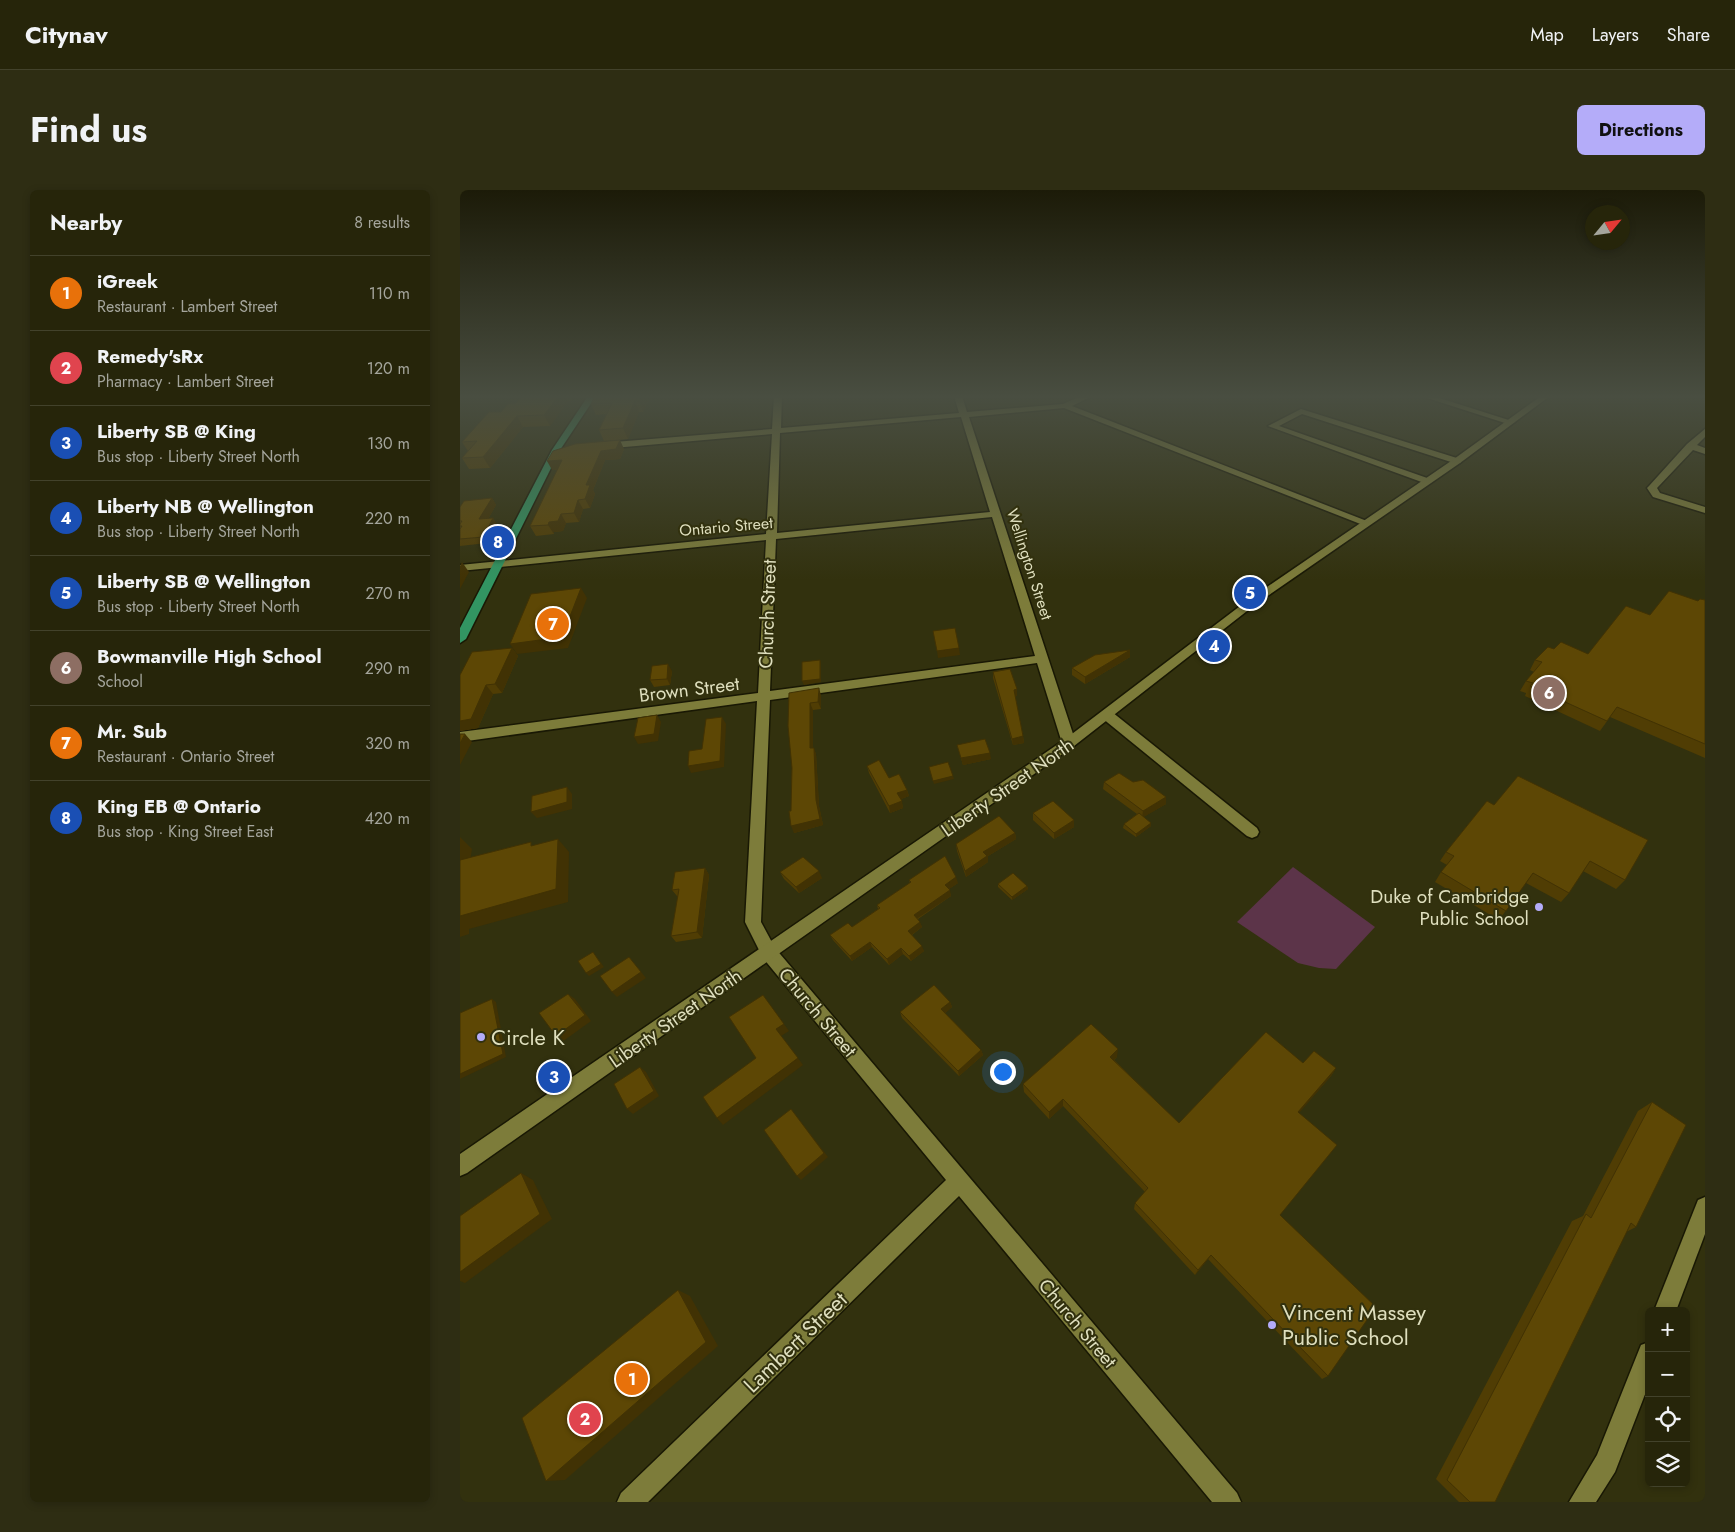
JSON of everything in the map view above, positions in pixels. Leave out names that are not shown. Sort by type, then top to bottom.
[{"type":"main road","points":[[460,639],[552,457]]},
{"type":"street","name":"Church Street","points":[[775,457],[754,922],[769,953],[1228,1502]]},
{"type":"street","name":"Wellington Street","points":[[977,457],[1069,743]]},
{"type":"street","points":[[1197,457],[1367,523]]},
{"type":"street","points":[[1360,457],[1427,481]]},
{"type":"street","points":[[1444,457],[1456,461]]},
{"type":"street","name":"Liberty Street North","points":[[460,1166],[1069,743],[1252,602],[1461,457]]},
{"type":"street","points":[[1680,457],[1652,488],[1656,495],[1705,510]]},
{"type":"street","name":"Ontario Street","points":[[460,568],[995,514]]},
{"type":"street","name":"Brown Street","points":[[460,737],[764,698],[1042,659]]},
{"type":"street","points":[[1107,715],[1252,832]]},
{"type":"street","name":"Lambert Street","points":[[630,1502],[960,1182]]},
{"type":"street","points":[[1667,1307],[1705,1207]]},
{"type":"street","points":[[1582,1502],[1606,1463],[1645,1362]]},
{"type":"shaded area","points":[[1293,867],[1375,927],[1336,969],[1319,968],[1298,963],[1237,922]]},
{"type":"building","points":[[549,457],[598,457],[586,485],[590,485],[585,499],[578,500],[574,513],[561,514],[558,521],[549,522],[548,525],[530,526],[562,460],[547,461]]},
{"type":"building","points":[[492,498],[479,519],[493,518],[483,537],[460,539],[460,529],[462,526],[460,524],[462,521],[460,521],[460,507],[464,501]]},
{"type":"building","points":[[581,588],[562,637],[510,644],[531,594]]},
{"type":"building","points":[[1669,591],[1698,601],[1700,599],[1705,600],[1705,744],[1617,707],[1607,721],[1530,686],[1533,683],[1526,681],[1542,662],[1535,660],[1548,647],[1554,649],[1561,642],[1588,654],[1626,606],[1650,615]]},
{"type":"building","points":[[955,628],[959,648],[937,651],[933,631]]},
{"type":"building","points":[[512,648],[495,684],[486,685],[471,719],[460,721],[460,675],[472,652]]},
{"type":"building","points":[[1130,650],[1085,677],[1072,668],[1095,655]]},
{"type":"building","points":[[820,660],[820,679],[802,681],[802,662]]},
{"type":"building","points":[[668,664],[667,679],[650,680],[652,666]]},
{"type":"building","points":[[1010,669],[1017,689],[1014,690],[1023,736],[1012,739],[993,672]]},
{"type":"building","points":[[819,688],[818,702],[810,703],[810,748],[814,748],[816,800],[820,819],[791,826],[789,811],[791,811],[792,768],[788,726],[789,693]]},
{"type":"building","points":[[657,715],[654,734],[634,737],[638,718]]},
{"type":"building","points":[[722,717],[720,761],[688,766],[689,751],[702,749],[706,719]]},
{"type":"building","points":[[460,734],[465,734],[460,743]]},
{"type":"building","points":[[985,739],[990,753],[961,758],[957,745]]},
{"type":"building","points":[[879,760],[889,778],[899,774],[907,790],[897,793],[902,801],[889,806],[867,766]]},
{"type":"building","points":[[948,762],[953,776],[933,781],[929,767]]},
{"type":"building","points":[[1119,773],[1133,782],[1143,780],[1166,797],[1143,811],[1104,782]]},
{"type":"building","points":[[1518,776],[1648,840],[1625,880],[1590,861],[1569,893],[1533,873],[1506,911],[1441,872],[1454,856],[1446,852],[1487,801],[1494,805]]},
{"type":"building","points":[[567,787],[567,802],[531,812],[532,796]]},
{"type":"building","points":[[1053,801],[1074,820],[1054,833],[1033,813]]},
{"type":"building","points":[[1139,813],[1151,823],[1136,834],[1124,824]]},
{"type":"building","points":[[999,816],[1015,833],[983,852],[987,856],[965,871],[956,844]]},
{"type":"building","points":[[558,839],[556,889],[460,916],[460,860],[531,842],[531,846]]},
{"type":"building","points":[[945,856],[956,877],[945,885],[950,890],[914,915],[920,922],[908,931],[922,946],[909,956],[901,948],[887,959],[870,942],[850,956],[830,935],[848,923],[852,927],[880,908],[877,905],[911,882],[909,880]]},
{"type":"building","points":[[803,857],[819,871],[796,887],[780,872]]},
{"type":"building","points":[[705,868],[697,932],[671,936],[679,889],[672,890],[675,872]]},
{"type":"building","points":[[1013,873],[1027,886],[1012,897],[998,884]]},
{"type":"building","points":[[593,952],[601,964],[586,973],[578,961]]},
{"type":"building","points":[[629,957],[641,972],[612,992],[600,976]]},
{"type":"building","points":[[934,985],[950,1002],[941,1009],[981,1050],[958,1071],[900,1012]]},
{"type":"building","points":[[568,994],[585,1015],[556,1036],[539,1013]]},
{"type":"building","points":[[763,995],[784,1024],[776,1029],[798,1058],[717,1118],[703,1097],[756,1058],[729,1017]]},
{"type":"building","name":"Circle K","points":[[492,999],[503,1054],[460,1074],[460,1013]]},
{"type":"building","points":[[1091,1024],[1118,1049],[1110,1057],[1179,1123],[1266,1032],[1303,1063],[1314,1051],[1336,1068],[1298,1112],[1337,1145],[1280,1215],[1376,1307],[1328,1376],[1211,1255],[1198,1270],[1135,1203],[1148,1188],[1063,1099],[1049,1112],[1023,1084]]},
{"type":"building","points":[[640,1067],[654,1091],[627,1109],[614,1084]]},
{"type":"building","points":[[1652,1102],[1686,1125],[1636,1227],[1631,1223],[1495,1502],[1470,1502],[1447,1480],[1586,1214],[1591,1218]]},
{"type":"building","points":[[791,1109],[824,1153],[797,1176],[764,1130]]},
{"type":"building","points":[[521,1173],[540,1214],[460,1272],[460,1216]]},
{"type":"building","points":[[678,1290],[706,1342],[546,1481],[522,1418]]},
{"type":"place","name":"King EB @ Ontario","points":[[498,542]]},
{"type":"place","name":"Liberty SB @ Wellington","points":[[1250,593]]},
{"type":"place","name":"Mr. Sub","points":[[553,624]]},
{"type":"place","name":"Liberty NB @ Wellington","points":[[1214,646]]},
{"type":"place","name":"Bowmanville High School","points":[[1549,693]]},
{"type":"place","name":"Duke of Cambridge Public School","points":[[1539,907]]},
{"type":"place","name":"Circle K","points":[[481,1037]]},
{"type":"place","name":"Liberty SB @ King","points":[[554,1077]]},
{"type":"place","name":"Vincent Massey Public School","points":[[1272,1325]]},
{"type":"place","name":"iGreek","points":[[632,1379]]},
{"type":"place","name":"Remedy'sRx","points":[[585,1419]]}]
